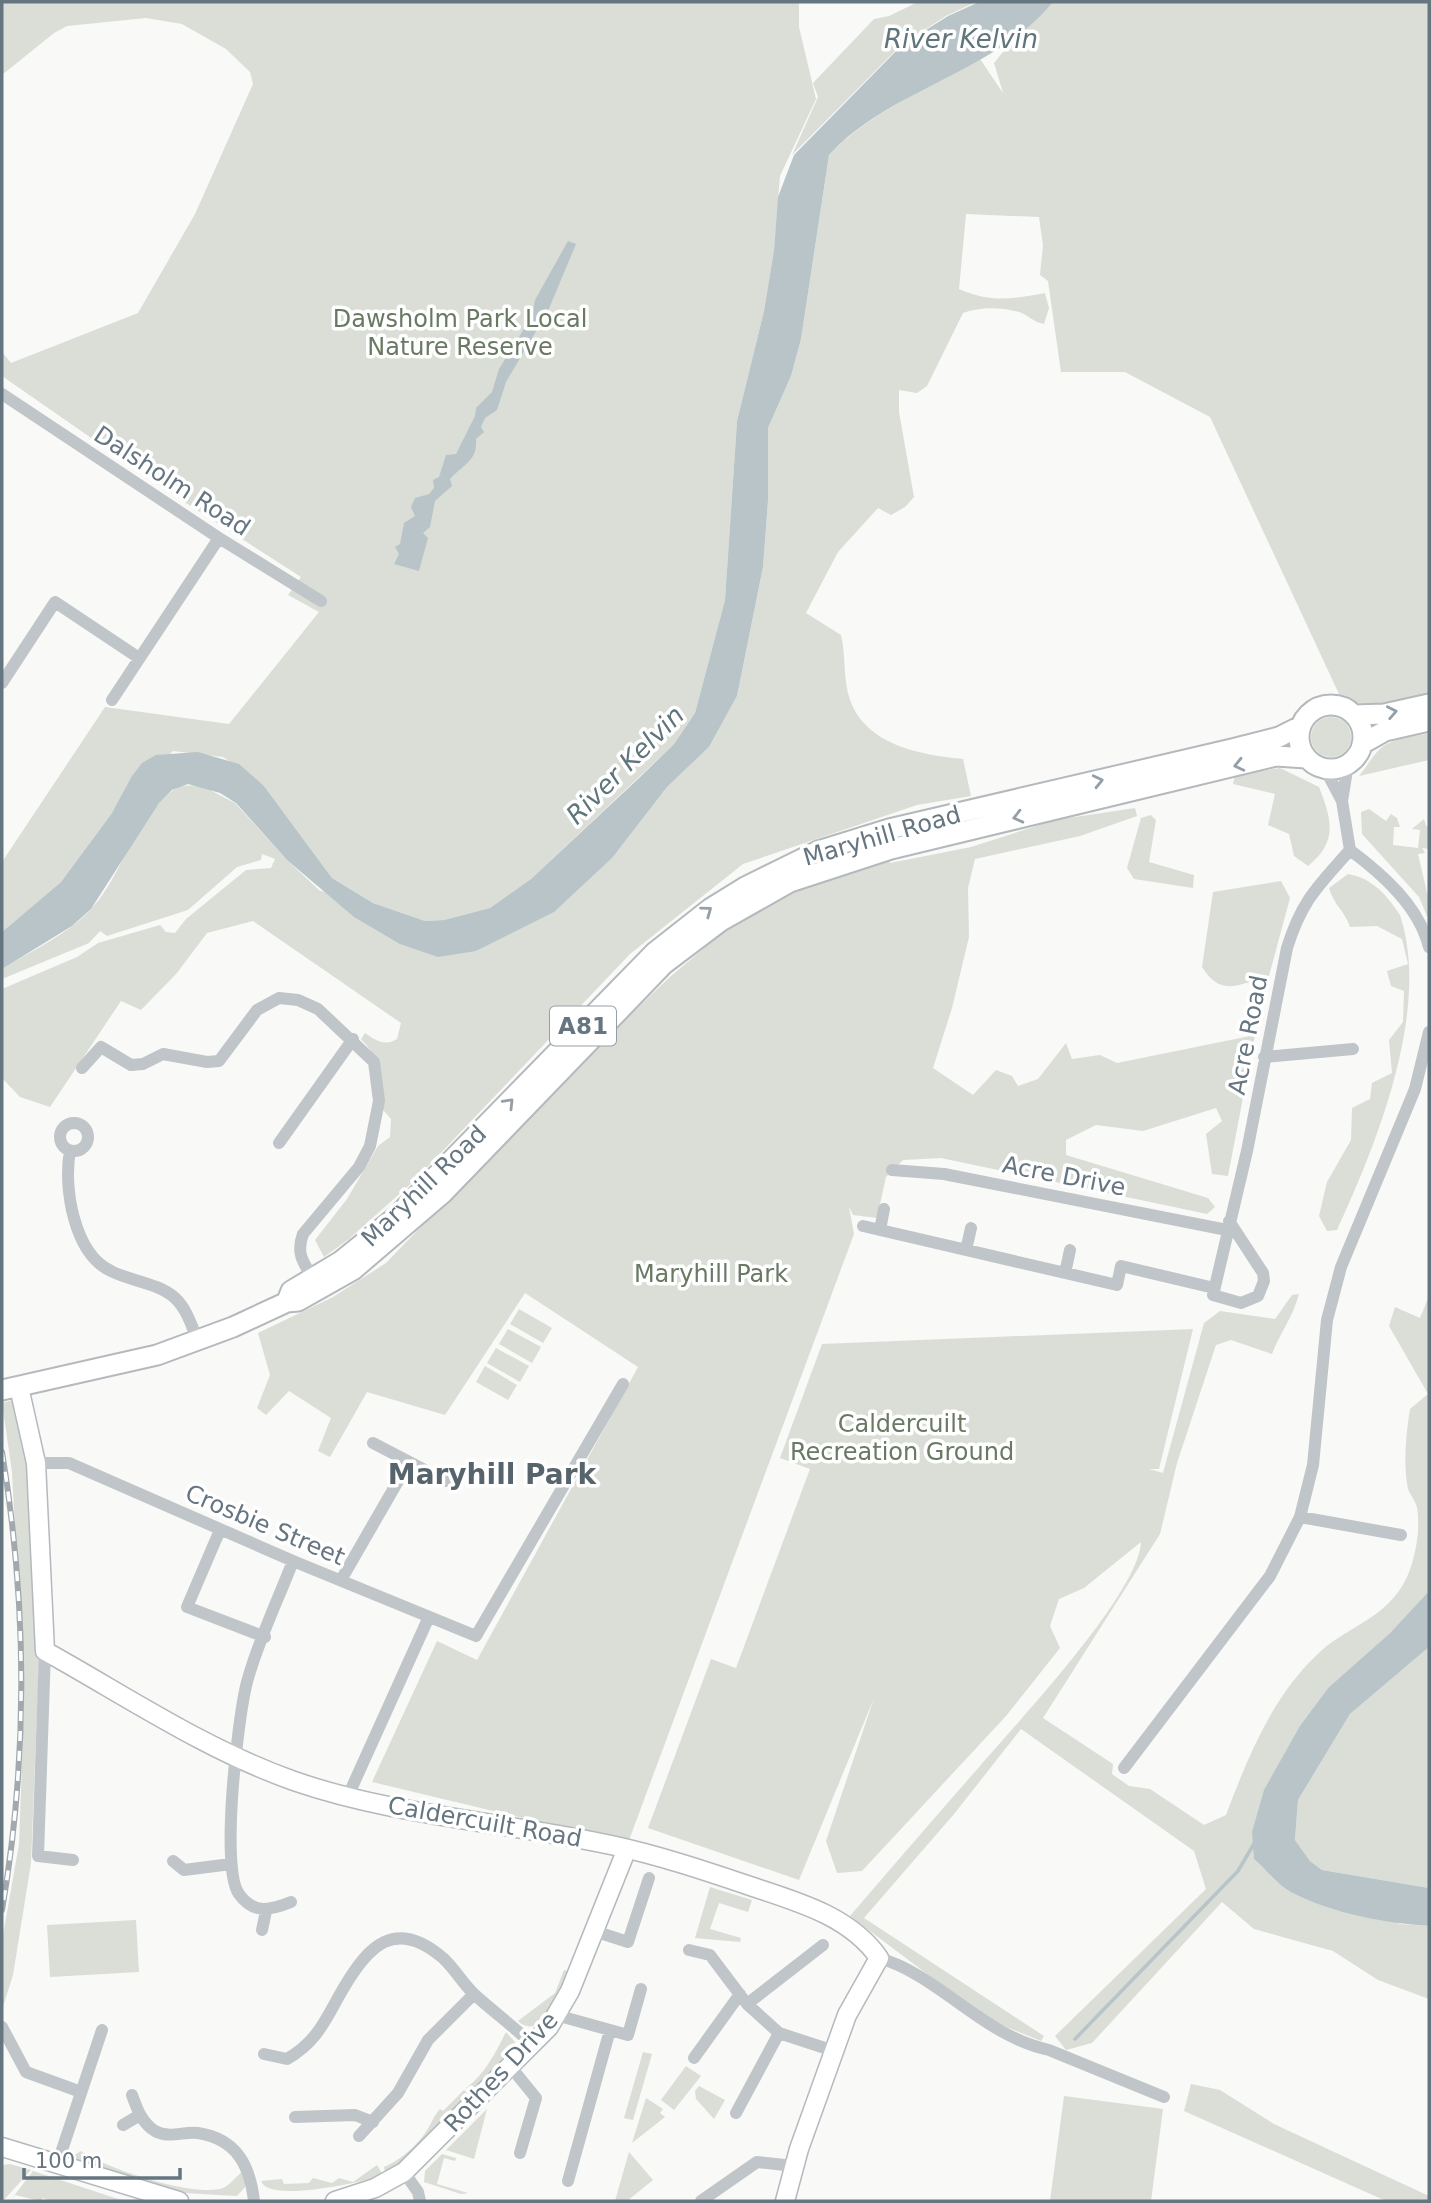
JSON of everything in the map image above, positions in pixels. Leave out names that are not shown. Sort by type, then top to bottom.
[{"type":"main road","name":"A81","points":[[1301,726],[1312,712],[1326,706],[1342,707],[1354,715],[1384,714],[1429,704]]},
{"type":"main road","points":[[1354,715],[1360,724],[1362,744]]},
{"type":"main road","points":[[1325,769],[1348,764],[1362,744],[1385,731],[1429,721]]},
{"type":"main road","points":[[1301,726],[1299,737],[1306,758]]},
{"type":"main road","name":"Maryhill Road","points":[[9,1389],[129,1364],[198,1341],[287,1301],[291,1291],[353,1270],[406,1228],[560,1061],[640,966],[710,908],[781,867],[888,829],[1232,749],[1279,737],[1301,726]]},
{"type":"main road","name":"Maryhill Road","points":[[560,1061],[687,944],[750,902],[790,882],[891,849],[1060,806],[1276,756],[1306,758]]},
{"type":"main road","name":"A81","points":[[1306,758],[1325,769]]},
{"type":"street","name":"Dalsholm Road","points":[[2,394],[219,538],[321,601]]},
{"type":"street","points":[[112,699],[219,538]]},
{"type":"street","points":[[2,683],[55,603],[139,658]]},
{"type":"street","points":[[1348,764],[1342,801],[1350,850],[1382,873],[1414,914],[1429,947]]},
{"type":"street","points":[[1325,769],[1342,801]]},
{"type":"street","name":"Acre Road","points":[[1213,1292],[1247,1151],[1284,960],[1298,915],[1311,894],[1350,850]]},
{"type":"street","points":[[82,1068],[101,1047],[131,1065],[143,1064],[163,1054],[207,1062],[219,1061],[257,1010],[279,998],[309,1004],[353,1039],[374,1062],[379,1101],[373,1136],[359,1167],[303,1234],[298,1248],[316,1284]]},
{"type":"street","points":[[1124,1768],[1270,1576],[1300,1517],[1313,1465],[1327,1320],[1340,1267],[1415,1089],[1429,1032]]},
{"type":"street","points":[[278,1143],[353,1039]]},
{"type":"street","points":[[1264,1057],[1353,1048]]},
{"type":"street","points":[[70,1151],[66,1177],[70,1200],[77,1227],[92,1256],[113,1272],[173,1296],[183,1307],[198,1341]]},
{"type":"street","name":"Acre Drive","points":[[892,1170],[957,1176],[1228,1226]]},
{"type":"street","points":[[880,1230],[884,1209]]},
{"type":"street","points":[[863,1226],[1117,1285],[1121,1266],[1213,1292],[1232,1302],[1251,1301],[1258,1296],[1264,1281],[1260,1266],[1228,1226]]},
{"type":"street","points":[[966,1250],[971,1228]]},
{"type":"street","points":[[1065,1273],[1070,1250]]},
{"type":"street","name":"Crosbie Street","points":[[36,1463],[69,1463],[428,1619],[476,1636],[623,1384]]},
{"type":"street","points":[[9,1389],[36,1463],[45,1651],[38,1856],[73,1860]]},
{"type":"street","points":[[373,1443],[446,1481]]},
{"type":"street","points":[[341,1580],[409,1462]]},
{"type":"street","points":[[1300,1517],[1401,1535]]},
{"type":"street","points":[[220,1530],[187,1607],[265,1637]]},
{"type":"street","points":[[291,1902],[266,1911],[253,1907],[238,1894],[231,1864],[235,1756],[247,1681],[293,1561]]},
{"type":"street","points":[[348,1796],[428,1619]]},
{"type":"street","name":"Caldercuilt Road","points":[[45,1651],[235,1756],[294,1781],[348,1796],[615,1845],[700,1869],[803,1904],[855,1931],[879,1958],[898,1963],[977,2018],[1030,2046],[1049,2050],[1164,2097]]},
{"type":"street","name":"Rothes Drive","points":[[335,2201],[375,2188],[404,2172],[532,2044],[556,2015],[570,1991],[626,1850]]},
{"type":"street","points":[[173,1861],[184,1876],[231,1864]]},
{"type":"street","points":[[594,1931],[628,1942],[649,1878]]},
{"type":"street","points":[[262,1930],[266,1911]]},
{"type":"street","points":[[264,2054],[287,2059],[309,2046],[359,1962],[375,1945],[387,1940],[413,1940],[431,1949],[445,1960],[474,1994],[532,2044]]},
{"type":"street","points":[[694,2058],[743,1999],[823,1945]]},
{"type":"street","points":[[689,1950],[710,1955],[743,1999],[779,2033],[834,2051]]},
{"type":"street","points":[[785,2201],[794,2166],[847,2015],[879,1958]]},
{"type":"street","points":[[556,2015],[628,2035],[641,1989]]},
{"type":"street","points":[[359,2136],[398,2093],[419,2051],[474,1994]]},
{"type":"street","points":[[2,2027],[26,2072],[81,2092]]},
{"type":"street","points":[[57,2165],[102,2030]]},
{"type":"street","points":[[568,2181],[610,2030]]},
{"type":"street","points":[[736,2113],[779,2033]]},
{"type":"street","points":[[510,2066],[536,2098],[520,2153]]},
{"type":"street","points":[[132,2095],[139,2115],[157,2132],[168,2135],[198,2133],[223,2141],[242,2156],[251,2176],[254,2201]]},
{"type":"street","points":[[123,2125],[139,2115]]},
{"type":"street","points":[[295,2117],[355,2115],[373,2122]]},
{"type":"street","points":[[2,2147],[176,2201]]},
{"type":"street","points":[[701,2201],[757,2162],[794,2166]]},
{"type":"street","points":[[404,2172],[418,2192],[420,2201]]},
{"type":"green space","name":"Dawsholm Park Local Nature Reserve","points":[[2,2],[799,2],[799,27],[816,99],[780,176],[774,250],[764,311],[737,421],[725,600],[695,713],[674,744],[531,879],[490,908],[444,920],[425,921],[373,903],[332,878],[264,786],[223,757],[173,751],[112,813],[61,882],[2,932],[2,862],[105,707],[229,724],[319,612],[288,595],[301,577],[169,492],[2,376],[2,352],[11,363],[138,313],[195,214],[253,84],[250,72],[226,49],[182,24],[146,18],[67,26],[54,33],[2,75]]},
{"type":"green space","points":[[918,2],[976,2],[946,16],[901,45],[792,155],[818,97],[813,83],[874,19],[889,16]]},
{"type":"green space","points":[[1053,2],[1429,2],[1429,693],[1371,705],[1339,694],[1210,417],[1125,372],[1061,372],[1048,281],[1040,275],[1043,245],[1039,217],[966,214],[959,289],[992,298],[1045,293],[1049,308],[1044,324],[1019,312],[1004,309],[963,313],[927,386],[917,393],[899,390],[899,412],[914,497],[905,507],[891,515],[878,508],[838,552],[806,613],[841,635],[850,700],[868,728],[897,745],[963,759],[971,796],[917,805],[743,864],[630,954],[415,1180],[349,1239],[324,1257],[315,1240],[347,1199],[378,1146],[390,1137],[391,1119],[382,1109],[378,1063],[361,1039],[365,1033],[380,1042],[393,1041],[397,1039],[401,1023],[253,921],[207,933],[177,973],[141,1010],[121,1001],[50,1107],[20,1097],[2,1078],[2,989],[77,957],[98,943],[160,925],[166,932],[175,933],[186,919],[246,870],[271,868],[275,859],[262,854],[261,860],[237,867],[188,910],[107,936],[100,931],[89,943],[2,979],[2,969],[61,934],[92,908],[113,878],[141,826],[165,797],[180,786],[200,785],[235,803],[287,860],[319,890],[476,951],[503,936],[613,857],[667,787],[709,747],[737,696],[763,567],[768,501],[768,428],[791,376],[801,339],[829,155],[880,114],[980,59],[1003,93],[994,63],[1012,41]]},
{"type":"green space","points":[[1331,717],[1345,723],[1351,737],[1345,751],[1331,757],[1317,751],[1311,737],[1317,723]]},
{"type":"green space","points":[[1429,733],[1429,760],[1359,776],[1385,745]]},
{"type":"green space","points":[[1280,768],[1319,787],[1327,810],[1330,830],[1328,839],[1318,857],[1308,866],[1294,856],[1289,834],[1268,825],[1275,794],[1233,784],[1235,775]]},
{"type":"green space","name":"Maryhill Park","points":[[1135,808],[1137,816],[1080,836],[975,859],[968,888],[969,937],[952,1008],[933,1068],[973,1095],[996,1070],[1012,1076],[1018,1086],[1038,1079],[1066,1043],[1072,1059],[1100,1055],[1117,1063],[1255,1035],[1228,1176],[1212,1174],[1206,1134],[1222,1121],[1216,1108],[1143,1131],[1096,1125],[1066,1140],[1066,1155],[1208,1198],[1215,1207],[1207,1214],[941,1158],[903,1160],[886,1177],[877,1218],[853,1215],[849,1207],[854,1234],[628,1843],[372,1782],[437,1641],[477,1660],[638,1367],[525,1293],[445,1415],[367,1392],[330,1457],[318,1451],[331,1418],[289,1391],[266,1415],[257,1408],[270,1375],[258,1333],[333,1297],[386,1263],[576,1066],[671,976],[733,924],[799,885],[889,859],[890,863],[971,847],[1055,820]]},
{"type":"green space","points":[[1369,809],[1386,821],[1391,814],[1397,818],[1400,827],[1394,827],[1393,845],[1418,848],[1420,830],[1412,829],[1424,819],[1426,826],[1429,826],[1429,849],[1422,848],[1425,853],[1418,854],[1429,901],[1429,921],[1419,897],[1362,834],[1361,812]]},
{"type":"green space","points":[[1151,815],[1156,820],[1149,862],[1194,875],[1193,888],[1134,879],[1127,868],[1141,818]]},
{"type":"green space","points":[[1348,874],[1372,883],[1400,915],[1408,952],[1409,991],[1404,1032],[1383,1116],[1337,1230],[1327,1231],[1319,1216],[1327,1182],[1351,1140],[1352,1108],[1370,1099],[1372,1083],[1392,1073],[1389,1040],[1403,1022],[1404,991],[1391,986],[1387,971],[1408,964],[1402,939],[1377,926],[1350,927],[1329,888]]},
{"type":"green space","points":[[1281,881],[1290,898],[1269,976],[1239,985],[1224,986],[1217,983],[1202,967],[1213,892]]},
{"type":"green space","name":"Caldercuilt Recreation Ground","points":[[1299,1294],[1272,1354],[1231,1340],[1216,1345],[1177,1463],[1160,1534],[1043,1718],[1113,1764],[1112,1774],[1129,1786],[1150,1789],[1204,1825],[1226,1815],[1253,1749],[1289,1687],[1321,1651],[1388,1604],[1409,1573],[1416,1545],[1418,1516],[1406,1479],[1407,1428],[1410,1409],[1428,1394],[1389,1326],[1395,1307],[1420,1318],[1429,1296],[1429,1591],[1390,1633],[1329,1687],[1254,1859],[1269,1872],[1400,1924],[1429,1926],[1429,1999],[1378,1980],[1333,1951],[1254,1929],[1222,1902],[1092,2043],[1066,2050],[1055,2036],[1206,1889],[1194,1851],[1021,1729],[954,1814],[864,1918],[1044,2036],[1041,2041],[987,2019],[850,1916],[1074,1657],[1120,1592],[1135,1565],[1141,1542],[1084,1588],[1059,1599],[1050,1626],[1060,1648],[1006,1716],[862,1871],[837,1873],[826,1841],[874,1698],[799,1880],[648,1828],[711,1659],[736,1668],[810,1469],[780,1458],[822,1344],[1193,1329],[1159,1469],[1149,1469],[1163,1473],[1204,1323],[1220,1311],[1275,1319],[1292,1295]]},
{"type":"green space","points":[[519,1309],[552,1328],[543,1343],[510,1324]]},
{"type":"green space","points":[[508,1329],[541,1347],[532,1363],[499,1344]]},
{"type":"green space","points":[[496,1348],[529,1366],[520,1382],[487,1363]]},
{"type":"green space","points":[[485,1366],[517,1385],[508,1400],[476,1382]]},
{"type":"green space","points":[[17,1399],[31,1478],[39,1664],[31,1863],[13,1975],[2,2010],[2,1941],[19,1844],[24,1707],[12,1472],[2,1403]]},
{"type":"green space","points":[[1429,1647],[1429,1888],[1322,1870],[1310,1861],[1295,1840],[1298,1800],[1350,1714]]},
{"type":"green space","points":[[710,1887],[752,1900],[748,1912],[719,1903],[710,1929],[741,1938],[740,1942],[695,1938]]},
{"type":"green space","points":[[136,1920],[139,1972],[50,1977],[47,1925]]},
{"type":"green space","points":[[564,1970],[567,1971],[560,1989],[543,2020],[527,2026],[518,2021],[555,1993]]},
{"type":"green space","points":[[506,2032],[515,2042],[513,2049],[471,2093],[466,2088],[494,2055]]},
{"type":"green space","points":[[643,2052],[652,2054],[633,2120],[624,2118]]},
{"type":"green space","points":[[686,2066],[701,2076],[674,2110],[661,2100]]},
{"type":"green space","points":[[1191,2084],[1220,2090],[1274,2124],[1429,2196],[1429,2201],[1386,2201],[1184,2111]]},
{"type":"green space","points":[[699,2086],[725,2100],[714,2119],[696,2099],[695,2091]]},
{"type":"green space","points":[[464,2090],[470,2095],[408,2157],[385,2172],[384,2167],[415,2145],[440,2109],[443,2111]]},
{"type":"green space","points":[[1064,2096],[1163,2109],[1151,2201],[1050,2201]]},
{"type":"green space","points":[[646,2098],[663,2109],[660,2113],[665,2117],[632,2143]]},
{"type":"green space","points":[[487,2109],[474,2159],[446,2150]]},
{"type":"green space","points":[[81,2151],[129,2173],[192,2189],[223,2188],[244,2170],[246,2186],[237,2196],[184,2193],[71,2157]]},
{"type":"green space","points":[[629,2152],[653,2180],[627,2201],[615,2201]]},
{"type":"green space","points":[[442,2154],[456,2158],[455,2161],[444,2158],[437,2184],[468,2193],[461,2194],[424,2182],[425,2171]]},
{"type":"green space","points":[[10,2164],[31,2170],[3,2201],[2,2165]]},
{"type":"green space","points":[[377,2165],[383,2175],[355,2182],[316,2189],[280,2190],[267,2187],[261,2181],[282,2179],[284,2184],[309,2183],[313,2178],[332,2183],[339,2178],[353,2182]]},
{"type":"green space","points":[[33,2171],[127,2201],[50,2201],[43,2198],[40,2201],[15,2195],[10,2201]]},
{"type":"water","name":"River Kelvin","points":[[979,2],[1053,2],[1029,26],[1002,47],[881,113],[853,132],[829,155],[801,339],[791,376],[768,428],[768,501],[763,567],[737,696],[709,747],[667,787],[613,857],[554,912],[476,951],[438,957],[400,944],[354,917],[287,860],[236,803],[220,793],[188,784],[172,790],[159,803],[91,909],[72,926],[2,969],[2,932],[61,882],[112,813],[132,776],[142,763],[156,755],[198,752],[239,764],[264,786],[332,878],[373,903],[425,921],[444,920],[490,908],[531,879],[674,744],[695,713],[725,600],[737,421],[764,311],[774,250],[778,197],[794,155],[902,45],[948,16]]},
{"type":"water","points":[[568,241],[576,244],[548,311],[506,382],[497,410],[485,418],[481,427],[484,432],[476,439],[472,458],[450,479],[452,486],[435,501],[430,527],[423,533],[428,538],[419,571],[394,564],[399,554],[395,547],[400,544],[404,523],[415,516],[411,507],[415,498],[429,494],[434,488],[433,480],[439,477],[446,455],[456,454],[475,416],[476,408],[492,392],[499,369],[532,316],[535,300]]},
{"type":"water","points":[[1429,1591],[1429,1647],[1350,1714],[1298,1800],[1295,1840],[1310,1861],[1322,1870],[1429,1888],[1429,1926],[1358,1916],[1323,1906],[1291,1892],[1254,1859],[1252,1832],[1264,1790],[1300,1726],[1329,1687],[1390,1633]]},
{"type":"waterway","points":[[1075,2039],[1238,1871],[1255,1842]]},
{"type":"railway","points":[[2,1452],[16,1566],[21,1681],[16,1796],[2,1910]]},
{"type":"district","name":"Maryhill Park","points":[[492,1474]]}]
